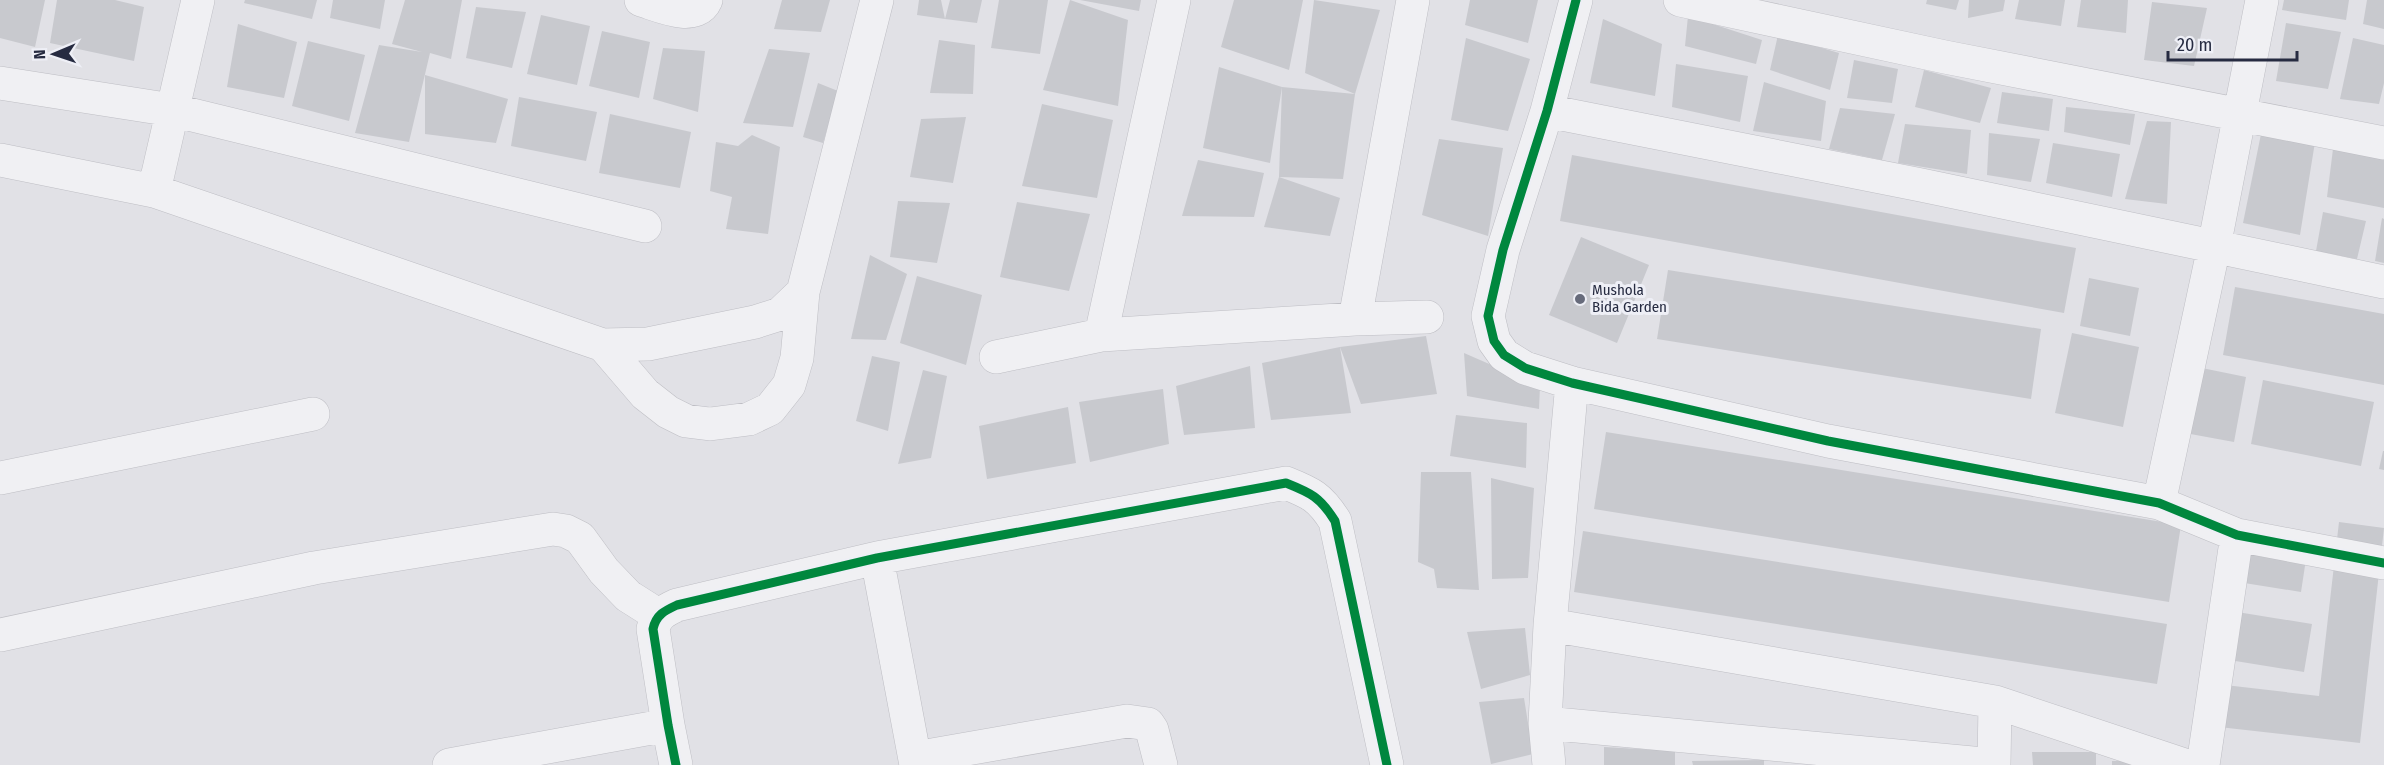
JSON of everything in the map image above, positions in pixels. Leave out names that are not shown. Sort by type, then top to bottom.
[{"type":"street","points":[[154,191],[198,0]]},
{"type":"street","points":[[641,0],[684,12],[700,8],[706,0]]},
{"type":"street","points":[[603,345],[645,394],[668,412],[686,422],[710,423],[749,418],[770,409],[789,385],[796,358],[803,292],[877,0]]},
{"type":"street","points":[[1101,335],[1174,0]]},
{"type":"street","points":[[1355,319],[1413,0]]},
{"type":"street","points":[[1576,0],[1547,111],[1503,250],[1488,316],[1494,341],[1504,356],[1525,368],[1572,383],[1828,441],[2159,503],[2237,535],[2384,562]]},
{"type":"street","points":[[1680,0],[1944,57],[2384,142]]},
{"type":"street","points":[[2159,503],[2214,247],[2262,0]]},
{"type":"street","points":[[0,83],[172,110],[645,226]]},
{"type":"street","points":[[1547,111],[1921,185],[2384,282]]},
{"type":"street","points":[[0,160],[154,191],[603,345],[648,344],[755,322],[780,314],[803,292]]},
{"type":"street","points":[[996,357],[1101,335],[1355,319],[1427,317]]},
{"type":"street","points":[[1549,765],[1545,723],[1550,625],[1572,383]]},
{"type":"street","points":[[0,478],[313,414]]},
{"type":"street","points":[[676,765],[653,635],[658,615],[677,605],[876,558],[1286,483],[1309,492],[1323,502],[1335,521],[1388,765]]},
{"type":"street","points":[[0,635],[314,568],[554,529],[580,537],[604,571],[628,596],[658,615]]},
{"type":"street","points":[[2203,765],[2237,535]]},
{"type":"street","points":[[876,558],[916,762],[1127,721],[1148,724],[1152,730],[1161,765]]},
{"type":"street","points":[[1550,625],[1995,702],[2184,765]]},
{"type":"street","points":[[1545,723],[1994,765],[1995,702]]},
{"type":"street","points":[[449,765],[668,725]]},
{"type":"building","points":[[0,0],[45,0],[35,47],[0,38]]},
{"type":"building","points":[[57,0],[115,0],[144,7],[134,61],[50,43]]},
{"type":"building","points":[[245,0],[317,0],[312,19],[244,3]]},
{"type":"building","points":[[333,0],[385,0],[380,29],[330,18]]},
{"type":"building","points":[[405,0],[462,0],[451,59],[430,53],[409,142],[355,133],[379,45],[422,52],[392,44]]},
{"type":"building","points":[[782,0],[830,0],[821,32],[774,29]]},
{"type":"building","points":[[919,0],[941,0],[945,19],[917,15]]},
{"type":"building","points":[[950,0],[982,0],[977,23],[945,19]]},
{"type":"building","points":[[999,0],[1048,0],[1040,54],[991,48]]},
{"type":"building","points":[[1070,0],[1128,20],[1118,106],[1043,90]]},
{"type":"building","points":[[1080,0],[1141,0],[1139,11]]},
{"type":"building","points":[[1234,0],[1303,0],[1289,70],[1221,47]]},
{"type":"building","points":[[1314,0],[1380,10],[1355,94],[1305,73]]},
{"type":"building","points":[[1470,0],[1538,0],[1528,43],[1465,25]]},
{"type":"building","points":[[1927,0],[1959,0],[1956,10],[1926,4]]},
{"type":"building","points":[[1969,0],[2005,0],[2003,11],[1968,18]]},
{"type":"building","points":[[2019,0],[2065,0],[2061,26],[2015,19]]},
{"type":"building","points":[[2081,0],[2128,0],[2126,33],[2077,27]]},
{"type":"building","points":[[2284,0],[2349,0],[2346,20],[2282,10]]},
{"type":"building","points":[[2367,0],[2384,0],[2384,29],[2363,24]]},
{"type":"building","points":[[2152,2],[2207,8],[2194,66],[2144,60]]},
{"type":"building","points":[[476,7],[526,12],[512,68],[466,58]]},
{"type":"building","points":[[541,15],[590,26],[577,85],[527,74]]},
{"type":"building","points":[[1688,16],[1762,40],[1756,64],[1685,46]]},
{"type":"building","points":[[1603,19],[1662,44],[1655,96],[1590,83]]},
{"type":"building","points":[[2286,23],[2341,32],[2328,89],[2276,81]]},
{"type":"building","points":[[238,24],[297,42],[284,98],[227,87]]},
{"type":"building","points":[[602,31],[650,42],[639,98],[589,86]]},
{"type":"building","points":[[1778,35],[1839,53],[1830,90],[1770,70]]},
{"type":"building","points":[[1466,38],[1530,59],[1508,131],[1451,120]]},
{"type":"building","points":[[2353,38],[2384,45],[2384,83],[2379,104],[2340,99]]},
{"type":"building","points":[[939,40],[975,45],[973,94],[930,93]]},
{"type":"building","points":[[308,41],[365,55],[349,121],[292,106]]},
{"type":"building","points":[[663,48],[705,51],[698,112],[653,99]]},
{"type":"building","points":[[769,49],[810,53],[793,127],[743,123]]},
{"type":"building","points":[[1854,60],[1898,69],[1892,103],[1847,98]]},
{"type":"building","points":[[1676,64],[1748,76],[1740,122],[1672,107]]},
{"type":"building","points":[[1219,67],[1282,87],[1270,163],[1203,148]]},
{"type":"building","points":[[1924,70],[1991,88],[1980,123],[1915,107]]},
{"type":"building","points":[[425,75],[508,99],[496,143],[425,134]]},
{"type":"building","points":[[1764,82],[1826,101],[1821,141],[1753,131]]},
{"type":"building","points":[[818,83],[838,91],[823,143],[803,137]]},
{"type":"building","points":[[1282,87],[1355,94],[1343,179],[1279,177]]},
{"type":"building","points":[[2002,92],[2053,99],[2049,131],[1997,123]]},
{"type":"building","points":[[519,97],[597,112],[586,161],[511,146]]},
{"type":"building","points":[[1042,104],[1113,120],[1097,198],[1022,186]]},
{"type":"building","points":[[2066,107],[2135,114],[2130,145],[2064,132]]},
{"type":"building","points":[[1840,108],[1895,114],[1882,160],[1829,149]]},
{"type":"building","points":[[610,114],[691,132],[680,188],[599,173]]},
{"type":"building","points":[[966,117],[953,183],[910,177],[921,119]]},
{"type":"building","points":[[2147,121],[2171,122],[2167,204],[2125,199]]},
{"type":"building","points":[[1905,124],[1971,130],[1967,174],[1898,163]]},
{"type":"building","points":[[1989,133],[2040,139],[2031,182],[1987,175]]},
{"type":"building","points":[[2261,134],[2315,142],[2300,235],[2243,223]]},
{"type":"building","points":[[752,135],[780,147],[768,234],[726,229],[732,197],[710,191],[716,142],[738,146]]},
{"type":"building","points":[[1439,139],[1503,148],[1488,236],[1422,215]]},
{"type":"building","points":[[2053,143],[2120,154],[2112,197],[2046,183]]},
{"type":"building","points":[[2333,149],[2384,159],[2384,208],[2327,197]]},
{"type":"building","points":[[1572,155],[2076,248],[2064,313],[1560,221]]},
{"type":"building","points":[[1198,160],[1264,173],[1254,217],[1182,216]]},
{"type":"building","points":[[1279,177],[1340,198],[1330,236],[1264,227]]},
{"type":"building","points":[[898,201],[950,203],[937,263],[890,257]]},
{"type":"building","points":[[1017,202],[1090,214],[1069,291],[1000,277]]},
{"type":"building","points":[[2323,212],[2366,221],[2357,259],[2316,251]]},
{"type":"building","points":[[2382,218],[2384,219],[2384,263],[2375,261]]},
{"type":"building","points":[[1581,237],[1649,265],[1617,343],[1549,315]]},
{"type":"building","points":[[870,255],[907,274],[886,340],[851,339]]},
{"type":"building","points":[[1668,270],[2041,329],[2031,399],[1657,339]]},
{"type":"building","points":[[917,276],[982,295],[966,365],[900,343]]},
{"type":"building","points":[[2089,278],[2139,288],[2130,336],[2080,326]]},
{"type":"building","points":[[2235,287],[2384,314],[2384,385],[2223,355]]},
{"type":"building","points":[[2072,333],[2139,347],[2123,427],[2055,413]]},
{"type":"building","points":[[1426,336],[1437,394],[1361,404],[1340,347]]},
{"type":"building","points":[[1340,347],[1351,413],[1271,420],[1262,363]]},
{"type":"building","points":[[1464,353],[1540,386],[1539,409],[1467,396]]},
{"type":"building","points":[[872,356],[900,362],[888,431],[856,421]]},
{"type":"building","points":[[1250,366],[1255,428],[1184,435],[1176,386]]},
{"type":"building","points":[[2197,367],[2246,377],[2234,442],[2185,433]]},
{"type":"building","points":[[923,370],[947,376],[931,458],[898,464]]},
{"type":"building","points":[[2263,380],[2374,402],[2361,466],[2251,444]]},
{"type":"building","points":[[1163,389],[1169,444],[1090,462],[1079,402]]},
{"type":"building","points":[[1068,407],[1076,463],[987,479],[979,426]]},
{"type":"building","points":[[1456,415],[1527,423],[1526,468],[1450,456]]},
{"type":"building","points":[[1606,432],[2181,525],[2169,602],[1594,509]]},
{"type":"building","points":[[2384,451],[2384,470],[2379,469]]},
{"type":"building","points":[[1421,472],[1471,472],[1479,590],[1437,588],[1434,569],[1418,562]]},
{"type":"building","points":[[1491,478],[1534,488],[1528,578],[1492,579]]},
{"type":"building","points":[[2248,522],[2310,533],[2301,592],[2238,582]]},
{"type":"building","points":[[2339,522],[2384,528],[2360,743],[2219,727],[2225,685],[2319,696]]},
{"type":"building","points":[[1583,531],[2167,624],[2157,684],[1574,592]]},
{"type":"building","points":[[2231,611],[2312,624],[2304,672],[2223,659]]},
{"type":"building","points":[[1525,628],[1530,675],[1481,689],[1467,632]]},
{"type":"building","points":[[1524,698],[1533,754],[1491,764],[1479,702]]},
{"type":"building","points":[[1604,747],[1675,751],[1675,765],[1604,765]]},
{"type":"building","points":[[2032,752],[2096,752],[2096,765],[2033,765]]},
{"type":"building","points":[[1764,760],[1764,765],[1693,765],[1692,761]]},
{"type":"building","points":[[2112,761],[2162,761],[2162,765],[2112,765]]},
{"type":"cycle path","points":[[1576,0],[1547,111],[1503,250],[1488,316],[1494,341],[1504,355],[1525,368],[1572,383],[1828,441],[2159,503],[2237,535],[2384,563]]},
{"type":"cycle path","points":[[676,765],[653,629],[656,620],[668,609],[877,558],[1286,483],[1314,497],[1325,506],[1335,521],[1387,765]]},
{"type":"place","name":"Mushola Bida Garden","points":[[1580,299]]}]
